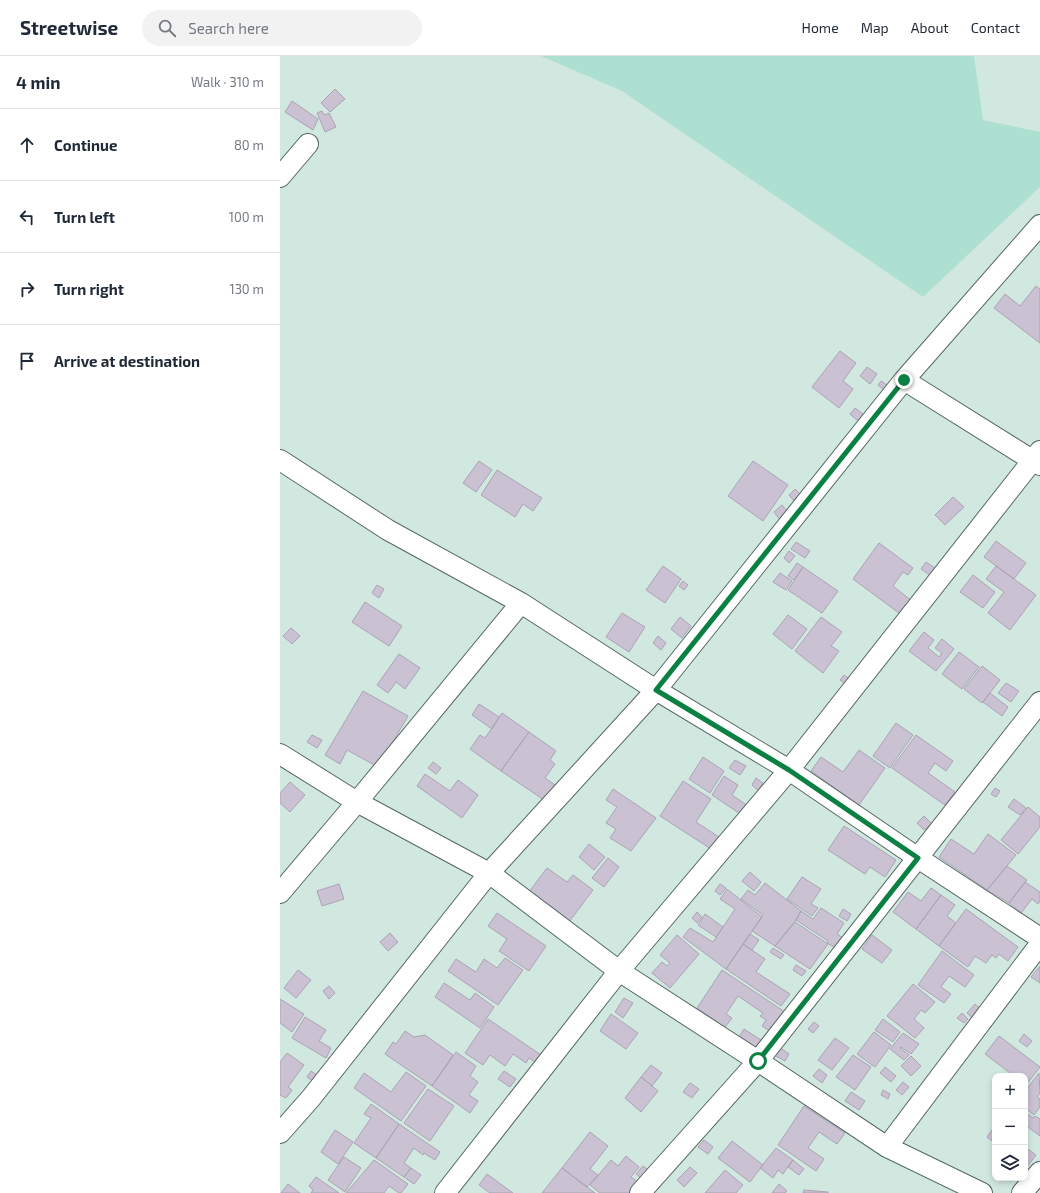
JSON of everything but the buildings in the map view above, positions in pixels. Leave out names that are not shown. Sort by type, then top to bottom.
[{"type":"street","points":[[280,177],[308,144]]},
{"type":"street","points":[[280,1133],[316,1092],[489,873],[656,690],[904,380],[1040,225]]},
{"type":"street","points":[[445,1193],[619,971],[789,770],[1037,459],[904,380]]},
{"type":"street","points":[[280,460],[388,530],[522,603],[656,690],[789,770],[918,858],[1040,938]]},
{"type":"street","points":[[280,893],[522,603]]},
{"type":"street","points":[[640,1193],[758,1061],[1040,702]]},
{"type":"street","points":[[280,754],[357,802],[489,873],[619,971],[888,1147],[982,1193]]},
{"type":"street","points":[[888,1147],[1040,944]]},
{"type":"street","points":[[1022,1193],[1040,1172]]},
{"type":"green space","points":[[541,56],[974,56],[983,120],[1040,132],[1040,187],[923,297],[622,91]]},
{"type":"route","points":[[758,1061],[918,858],[789,770],[656,690],[904,380]]}]
